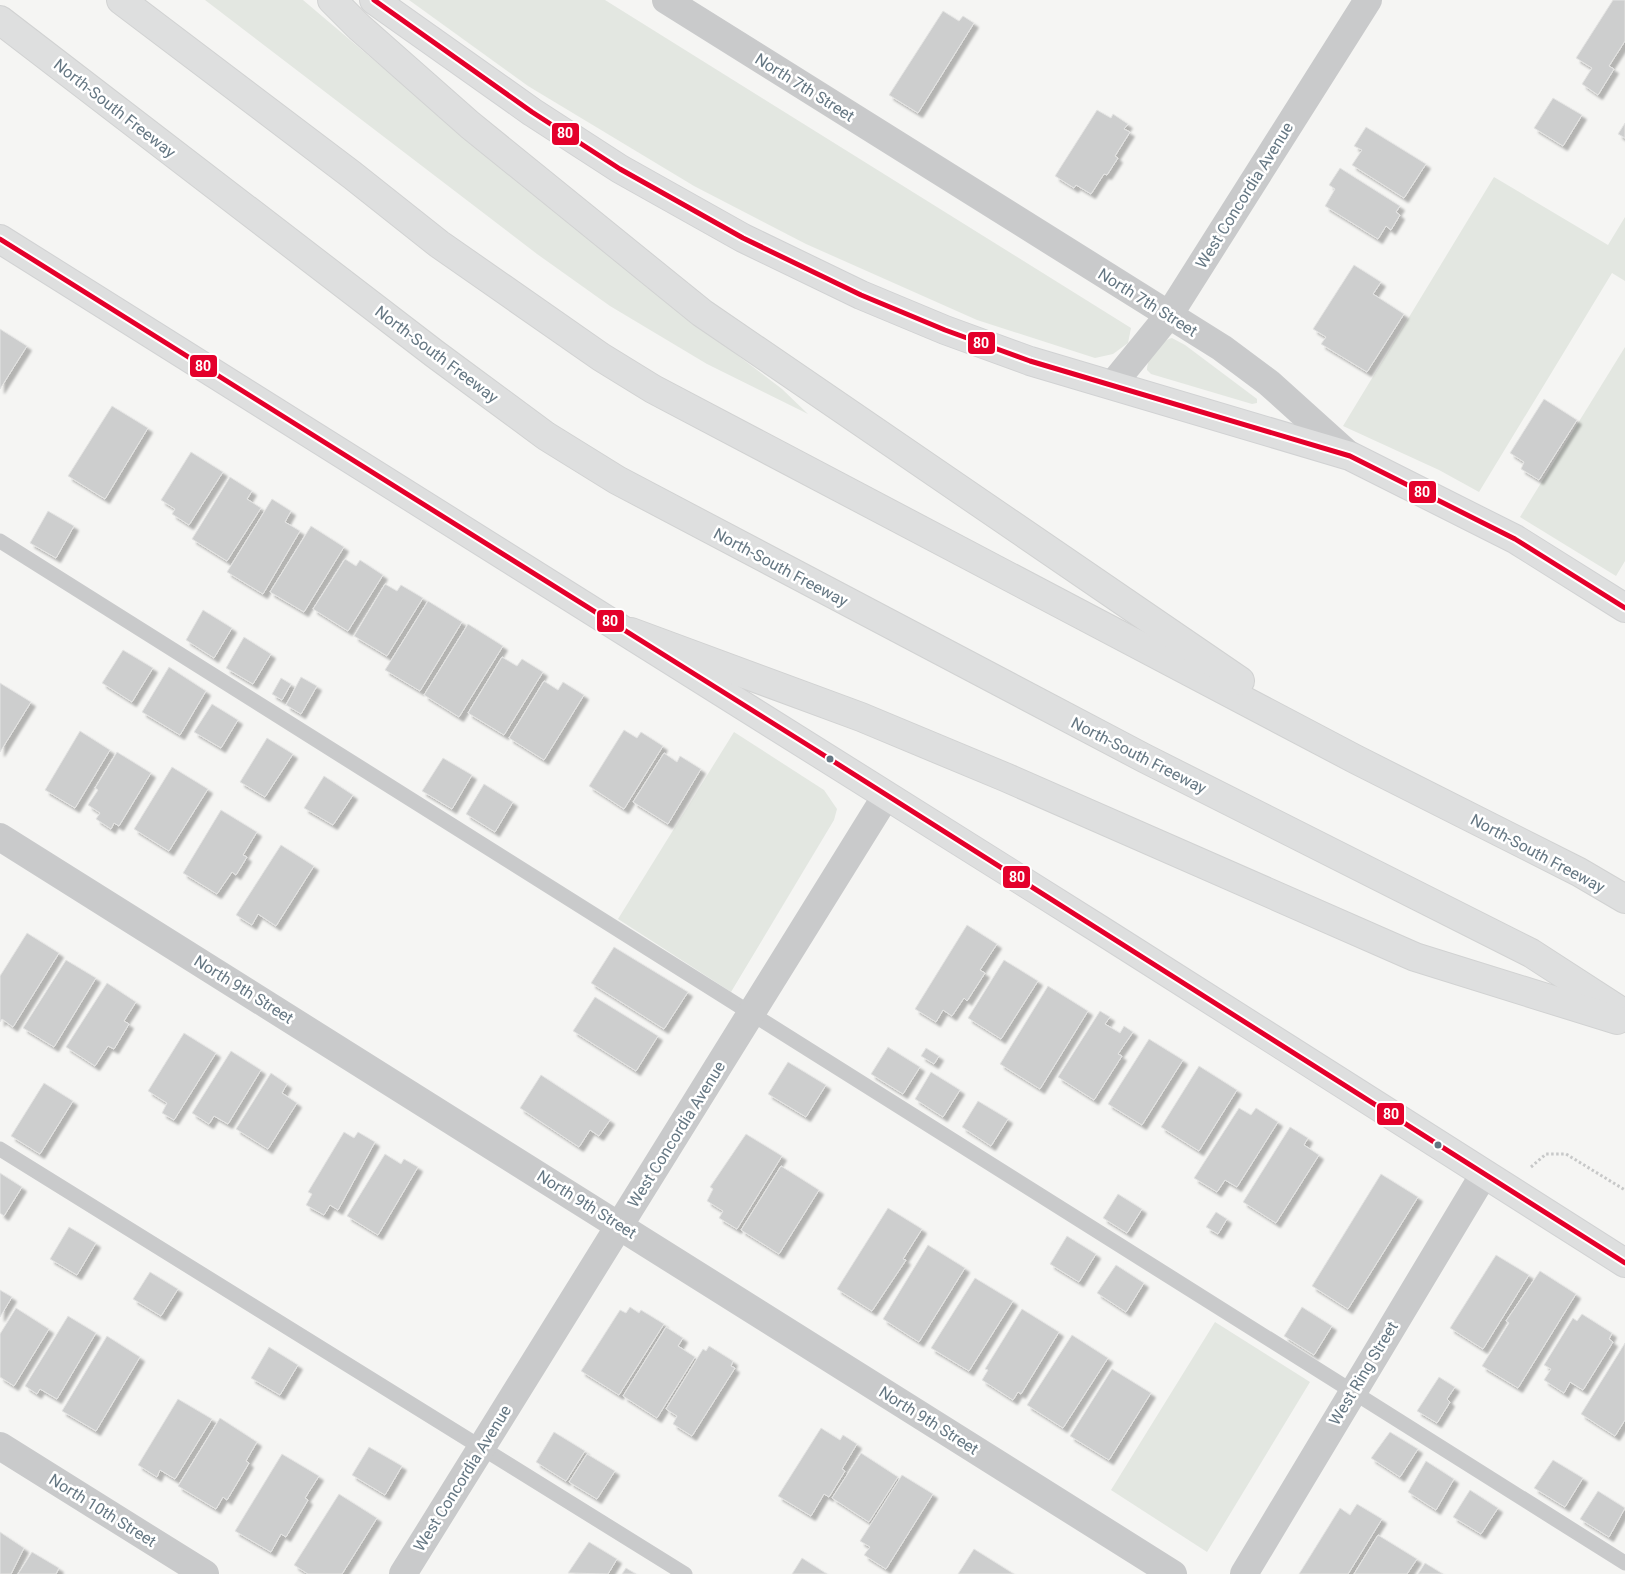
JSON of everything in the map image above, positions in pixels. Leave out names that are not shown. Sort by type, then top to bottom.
[{"type":"main road","name":"North-South Freeway","points":[[121,0],[352,175],[439,244],[601,357],[662,394],[1355,759],[1579,872],[1625,899]]},
{"type":"main road","points":[[332,0],[359,27],[470,125],[702,313],[1015,529],[1355,759]]},
{"type":"main road","points":[[374,0],[548,123],[620,168],[743,238],[861,295],[945,330],[1030,361],[1350,456]]},
{"type":"main road","name":"North-South Freeway","points":[[0,20],[435,354],[546,436],[617,480],[1144,758],[1531,953],[1625,1014]]},
{"type":"main road","points":[[0,239],[631,632],[886,796],[1625,1263]]},
{"type":"main road","name":"North 7th Street","points":[[1350,456],[1514,540],[1625,608]]},
{"type":"main road","points":[[631,632],[861,717],[1006,777],[1415,958],[1625,1022]]},
{"type":"street","name":"North 7th Street","points":[[666,0],[1222,348],[1269,383],[1350,456]]},
{"type":"street","name":"West Concordia Avenue","points":[[1112,385],[1169,315],[1368,0]]},
{"type":"street","name":"West Concordia Avenue","points":[[403,1574],[886,796]]},
{"type":"street","name":"North 9th Street","points":[[0,837],[620,1224],[1173,1574]]},
{"type":"street","name":"West Ring Street","points":[[1244,1574],[1484,1174]]},
{"type":"street","name":"North 10th Street","points":[[0,1446],[205,1574]]},
{"type":"lane","points":[[0,541],[1625,1563]]},
{"type":"lane","points":[[0,1149],[685,1574]]},
{"type":"path","points":[[1528,1170],[1538,1159],[1546,1154],[1559,1152],[1566,1154],[1625,1190]]},
{"type":"shaded area","points":[[205,0],[303,0],[487,156],[695,323],[782,389],[808,414],[707,364],[610,306],[537,254]]},
{"type":"shaded area","points":[[409,0],[605,0],[1131,328],[1128,343],[1113,354],[1095,358],[977,320],[806,244],[694,186],[528,86]]},
{"type":"shaded area","points":[[1494,177],[1608,245],[1625,217],[1625,281],[1612,273],[1479,492],[1439,470],[1343,426]]},
{"type":"shaded area","points":[[1172,338],[1185,345],[1257,399],[1257,403],[1252,404],[1151,374],[1147,370],[1151,355],[1158,346]]},
{"type":"shaded area","points":[[1625,347],[1625,561],[1616,576],[1520,517]]},
{"type":"shaded area","points":[[734,732],[824,790],[837,809],[834,820],[731,992],[618,919]]},
{"type":"shaded area","points":[[1215,1322],[1310,1382],[1207,1552],[1111,1490]]},
{"type":"building","points":[[1613,0],[1625,0],[1625,41],[1609,66],[1614,69],[1598,95],[1582,84],[1592,68],[1576,58]]},
{"type":"building","points":[[943,11],[959,21],[963,16],[974,23],[918,113],[889,95]]},
{"type":"building","points":[[1553,98],[1582,115],[1563,146],[1534,128]]},
{"type":"building","points":[[1097,110],[1111,118],[1113,114],[1128,124],[1124,129],[1130,132],[1115,156],[1118,158],[1107,175],[1104,174],[1091,194],[1076,185],[1074,188],[1055,176]]},
{"type":"building","points":[[1625,123],[1625,138],[1618,134]]},
{"type":"building","points":[[1366,127],[1426,164],[1404,198],[1352,165],[1362,150],[1354,146]]},
{"type":"building","points":[[1340,168],[1400,206],[1396,212],[1400,215],[1391,230],[1386,226],[1378,239],[1325,206],[1335,189],[1329,185]]},
{"type":"building","points":[[1354,265],[1381,282],[1373,294],[1404,314],[1367,372],[1321,344],[1326,337],[1313,329]]},
{"type":"building","points":[[0,329],[27,346],[0,389]]},
{"type":"building","points":[[1544,399],[1577,420],[1539,480],[1521,469],[1524,462],[1510,453]]},
{"type":"building","points":[[112,406],[148,428],[105,499],[68,476]]},
{"type":"building","points":[[191,452],[223,472],[189,525],[172,514],[175,509],[161,500]]},
{"type":"building","points":[[230,477],[252,491],[247,499],[261,508],[227,561],[192,539]]},
{"type":"building","points":[[272,499],[291,511],[285,522],[300,531],[263,594],[227,572]]},
{"type":"building","points":[[48,511],[74,526],[56,558],[30,543]]},
{"type":"building","points":[[311,526],[344,547],[304,612],[270,592]]},
{"type":"building","points":[[345,559],[356,566],[360,560],[383,575],[348,631],[313,609]]},
{"type":"building","points":[[385,584],[397,591],[401,585],[423,598],[387,656],[354,636]]},
{"type":"building","points":[[428,601],[462,622],[420,691],[385,670]]},
{"type":"building","points":[[203,610],[232,628],[214,658],[186,640]]},
{"type":"building","points":[[468,624],[503,646],[459,717],[424,695]]},
{"type":"building","points":[[244,637],[271,654],[253,684],[226,668]]},
{"type":"building","points":[[123,650],[153,668],[132,702],[102,683]]},
{"type":"building","points":[[502,657],[517,666],[522,659],[543,672],[504,735],[468,713]]},
{"type":"building","points":[[169,667],[206,691],[180,735],[142,712]]},
{"type":"building","points":[[301,677],[317,686],[301,714],[286,705]]},
{"type":"building","points":[[281,678],[291,684],[282,700],[272,694]]},
{"type":"building","points":[[544,681],[558,690],[563,682],[584,695],[544,760],[509,738]]},
{"type":"building","points":[[0,683],[31,702],[0,752]]},
{"type":"building","points":[[212,704],[238,720],[221,748],[194,732]]},
{"type":"building","points":[[624,730],[637,738],[641,732],[663,746],[624,809],[589,786]]},
{"type":"building","points":[[80,731],[110,750],[75,808],[45,790]]},
{"type":"building","points":[[267,738],[293,754],[265,797],[240,782]]},
{"type":"building","points":[[117,752],[151,773],[119,826],[114,823],[111,829],[96,819],[100,813],[88,805],[98,790],[95,788]]},
{"type":"building","points":[[664,753],[677,762],[680,756],[701,769],[668,824],[633,802]]},
{"type":"building","points":[[443,758],[472,775],[452,809],[422,791]]},
{"type":"building","points":[[172,767],[208,789],[169,851],[134,829]]},
{"type":"building","points":[[324,776],[353,795],[333,825],[304,808]]},
{"type":"building","points":[[484,784],[513,802],[495,832],[466,814]]},
{"type":"building","points":[[221,810],[257,832],[243,855],[247,857],[236,875],[232,872],[217,894],[183,873]]},
{"type":"building","points":[[281,845],[314,866],[276,926],[258,914],[252,925],[236,915]]},
{"type":"building","points":[[967,925],[997,944],[980,970],[985,973],[967,1001],[964,998],[952,1016],[943,1010],[936,1022],[915,1009]]},
{"type":"building","points":[[27,933],[59,953],[13,1027],[2,1019],[0,1022],[0,976]]},
{"type":"building","points":[[614,947],[688,992],[664,1029],[591,983]]},
{"type":"building","points":[[66,960],[96,978],[54,1047],[23,1028]]},
{"type":"building","points":[[1004,960],[1038,981],[1001,1039],[968,1018]]},
{"type":"building","points":[[107,983],[136,1002],[124,1021],[129,1024],[114,1049],[108,1046],[95,1066],[66,1047]]},
{"type":"building","points":[[1048,986],[1088,1011],[1040,1089],[1000,1064]]},
{"type":"building","points":[[595,997],[658,1036],[636,1071],[573,1031]]},
{"type":"building","points":[[1100,1011],[1110,1017],[1105,1024],[1120,1033],[1124,1026],[1133,1032],[1118,1054],[1122,1056],[1094,1100],[1058,1077]]},
{"type":"building","points":[[184,1033],[216,1053],[174,1120],[162,1113],[167,1103],[148,1091]]},
{"type":"building","points":[[1149,1039],[1183,1060],[1142,1125],[1108,1104]]},
{"type":"building","points":[[888,1047],[920,1067],[903,1094],[871,1074]]},
{"type":"building","points":[[926,1048],[939,1056],[934,1064],[921,1056]]},
{"type":"building","points":[[231,1051],[261,1070],[228,1124],[214,1116],[209,1124],[192,1113]]},
{"type":"building","points":[[788,1062],[826,1085],[806,1117],[768,1094]]},
{"type":"building","points":[[1199,1066],[1237,1090],[1199,1151],[1161,1127]]},
{"type":"building","points":[[931,1072],[960,1090],[943,1117],[915,1099]]},
{"type":"building","points":[[271,1073],[287,1084],[282,1093],[297,1103],[268,1149],[236,1129]]},
{"type":"building","points":[[541,1075],[610,1120],[599,1136],[590,1130],[579,1147],[520,1108]]},
{"type":"building","points":[[44,1083],[73,1101],[40,1154],[11,1136]]},
{"type":"building","points":[[978,1101],[1008,1119],[991,1146],[962,1127]]},
{"type":"building","points":[[1239,1108],[1251,1115],[1256,1108],[1278,1122],[1237,1187],[1225,1180],[1217,1192],[1194,1178]]},
{"type":"building","points":[[1290,1127],[1308,1138],[1304,1145],[1319,1155],[1276,1223],[1243,1202]]},
{"type":"building","points":[[344,1132],[354,1138],[358,1132],[375,1142],[338,1210],[330,1205],[324,1215],[306,1205],[312,1194],[308,1192]]},
{"type":"building","points":[[746,1134],[782,1156],[737,1229],[719,1218],[723,1211],[707,1201],[713,1189],[710,1187]]},
{"type":"building","points":[[385,1154],[401,1164],[404,1159],[418,1167],[378,1235],[347,1216]]},
{"type":"building","points":[[781,1166],[819,1190],[779,1254],[741,1230]]},
{"type":"building","points":[[0,1173],[22,1187],[4,1216],[0,1213]]},
{"type":"building","points":[[1381,1174],[1418,1197],[1348,1309],[1312,1286]]},
{"type":"building","points":[[1118,1194],[1142,1209],[1127,1233],[1103,1218]]},
{"type":"building","points":[[888,1208],[922,1229],[903,1259],[906,1260],[872,1311],[837,1289]]},
{"type":"building","points":[[1216,1212],[1227,1219],[1218,1234],[1206,1227]]},
{"type":"building","points":[[69,1227],[96,1243],[77,1275],[50,1259]]},
{"type":"building","points":[[1067,1236],[1096,1254],[1079,1282],[1050,1264]]},
{"type":"building","points":[[928,1245],[965,1268],[919,1342],[883,1319]]},
{"type":"building","points":[[1496,1255],[1529,1275],[1483,1349],[1450,1328]]},
{"type":"building","points":[[1116,1265],[1144,1283],[1126,1312],[1097,1293]]},
{"type":"building","points":[[1540,1271],[1576,1294],[1518,1388],[1482,1366],[1509,1323],[1506,1321]]},
{"type":"building","points":[[150,1272],[178,1289],[161,1316],[133,1299]]},
{"type":"building","points":[[975,1278],[1013,1301],[969,1371],[931,1348]]},
{"type":"building","points":[[0,1290],[12,1297],[0,1317]]},
{"type":"building","points":[[630,1307],[639,1313],[641,1310],[664,1324],[619,1395],[581,1371],[620,1310],[626,1313]]},
{"type":"building","points":[[1302,1307],[1332,1326],[1314,1355],[1284,1336]]},
{"type":"building","points":[[16,1308],[49,1329],[14,1386],[0,1377],[0,1334]]},
{"type":"building","points":[[1022,1309],[1059,1332],[1021,1394],[1018,1392],[1013,1400],[982,1380],[988,1370],[985,1369]]},
{"type":"building","points":[[1582,1314],[1612,1333],[1609,1339],[1613,1342],[1583,1390],[1570,1382],[1564,1393],[1544,1380],[1551,1369],[1544,1365],[1573,1318],[1577,1321]]},
{"type":"building","points":[[68,1316],[96,1333],[57,1399],[40,1389],[37,1394],[25,1386]]},
{"type":"building","points":[[666,1327],[683,1338],[678,1346],[695,1357],[657,1418],[623,1396]]},
{"type":"building","points":[[1072,1335],[1108,1358],[1063,1428],[1027,1405]]},
{"type":"building","points":[[107,1336],[140,1357],[96,1431],[62,1411]]},
{"type":"building","points":[[1625,1343],[1625,1420],[1615,1436],[1581,1414]]},
{"type":"building","points":[[709,1346],[733,1361],[731,1366],[735,1368],[692,1436],[673,1424],[677,1416],[666,1409],[703,1349],[706,1351]]},
{"type":"building","points":[[269,1347],[298,1365],[280,1395],[251,1378]]},
{"type":"building","points":[[1112,1369],[1151,1393],[1109,1460],[1070,1436]]},
{"type":"building","points":[[1439,1377],[1455,1387],[1447,1399],[1450,1402],[1437,1423],[1417,1411]]},
{"type":"building","points":[[178,1399],[212,1419],[175,1479],[160,1470],[157,1477],[138,1465]]},
{"type":"building","points":[[220,1418],[257,1442],[246,1461],[249,1463],[227,1500],[223,1497],[216,1509],[178,1486]]},
{"type":"building","points":[[821,1428],[840,1440],[843,1435],[857,1444],[842,1469],[845,1471],[829,1497],[824,1494],[811,1516],[778,1496]]},
{"type":"building","points":[[554,1432],[585,1451],[566,1481],[536,1462]]},
{"type":"building","points":[[1390,1432],[1418,1449],[1400,1477],[1371,1458]]},
{"type":"building","points":[[369,1447],[402,1466],[385,1495],[352,1475]]},
{"type":"building","points":[[861,1453],[898,1477],[869,1522],[832,1498]]},
{"type":"building","points":[[282,1454],[319,1476],[305,1498],[308,1500],[286,1537],[281,1534],[271,1552],[235,1531]]},
{"type":"building","points":[[587,1454],[615,1471],[597,1499],[569,1482]]},
{"type":"building","points":[[1553,1460],[1583,1478],[1565,1507],[1534,1488]]},
{"type":"building","points":[[1426,1461],[1454,1479],[1436,1510],[1408,1492]]},
{"type":"building","points":[[902,1475],[933,1494],[886,1569],[864,1555],[870,1547],[860,1541]]},
{"type":"building","points":[[1470,1490],[1498,1508],[1481,1534],[1453,1517]]},
{"type":"building","points":[[1598,1491],[1625,1508],[1609,1537],[1580,1519]]},
{"type":"building","points":[[339,1494],[377,1518],[342,1574],[308,1574],[294,1565]]},
{"type":"building","points":[[1357,1504],[1382,1519],[1348,1574],[1299,1574],[1340,1508],[1350,1515]]},
{"type":"building","points":[[0,1532],[24,1548],[11,1574],[0,1574]]},
{"type":"building","points":[[1378,1535],[1417,1559],[1407,1574],[1354,1574]]},
{"type":"building","points":[[589,1542],[617,1559],[608,1574],[568,1573]]},
{"type":"building","points":[[974,1549],[1014,1574],[958,1574]]},
{"type":"building","points":[[32,1552],[59,1568],[56,1574],[18,1574]]},
{"type":"building","points":[[802,1558],[827,1574],[792,1574]]},
{"type":"building","points":[[1425,1563],[1443,1574],[1418,1574]]},
{"type":"building","points":[[626,1568],[636,1574],[622,1574]]},
{"type":"transit line","name":"80","points":[[374,0],[532,112],[620,169],[743,238],[861,295],[945,330],[1030,361],[1350,456],[1515,539],[1625,608]]},
{"type":"transit line","name":"80","points":[[0,239],[814,749],[1625,1263]]}]
